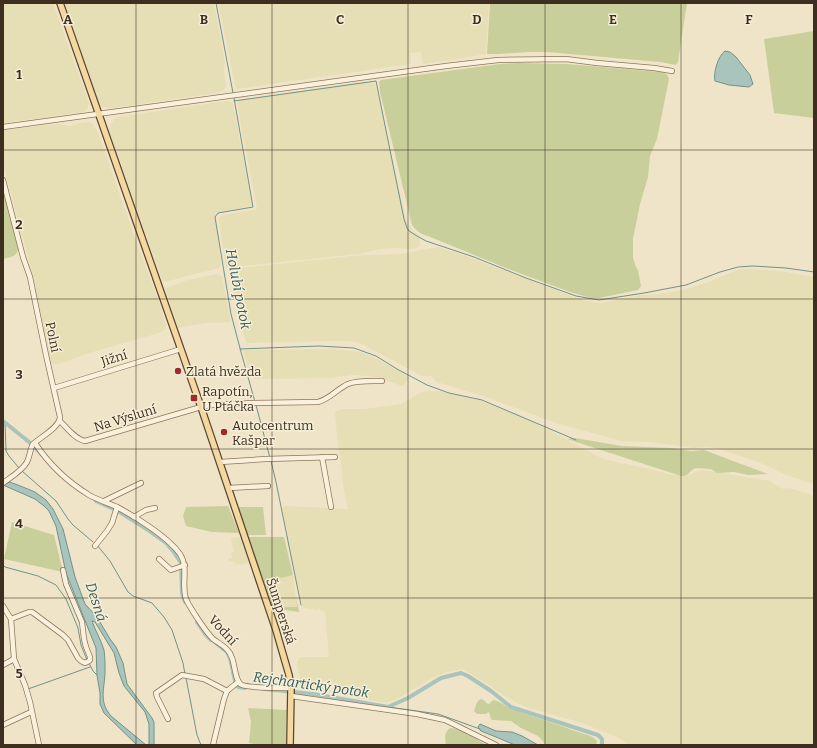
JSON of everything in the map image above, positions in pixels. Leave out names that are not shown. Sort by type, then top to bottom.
[{"type":"main road","name":"Šumperská","points":[[60,3],[229,488],[276,630],[289,675],[291,692],[290,745]]},
{"type":"street","points":[[3,127],[498,60],[566,59],[672,71]]},
{"type":"street","name":"Polní","points":[[3,180],[30,278],[60,421]]},
{"type":"street","name":"Jižní","points":[[54,388],[181,349]]},
{"type":"street","points":[[201,407],[210,405],[256,403],[318,402],[324,400],[350,383],[382,381]]},
{"type":"street","name":"Na Výsluní","points":[[60,421],[81,440],[85,441],[201,407]]},
{"type":"street","points":[[5,482],[28,461],[33,445],[57,426],[60,421]]},
{"type":"street","name":"Vodní","points":[[33,445],[39,449],[69,480],[90,495],[134,517],[170,543],[181,556],[186,600],[210,635],[229,651],[232,656],[236,683]]},
{"type":"street","points":[[220,462],[335,457]]},
{"type":"street","points":[[322,458],[331,507]]},
{"type":"street","points":[[104,501],[141,483]]},
{"type":"street","points":[[229,488],[268,486]]},
{"type":"street","points":[[134,517],[146,510],[155,508]]},
{"type":"street","points":[[95,546],[107,531],[112,522],[116,509]]},
{"type":"street","points":[[159,559],[171,570],[182,566]]},
{"type":"street","points":[[10,619],[29,612],[34,613],[68,640],[78,658],[84,662],[88,662],[90,657],[85,644],[82,622],[66,584],[63,570]]},
{"type":"street","points":[[3,606],[10,619],[14,659],[25,685],[39,745]]},
{"type":"street","points":[[3,665],[14,659]]},
{"type":"street","points":[[168,719],[156,693],[180,676],[185,675],[204,680],[227,691]]},
{"type":"street","points":[[213,745],[224,699],[227,691],[236,683],[243,686],[291,692],[445,720],[496,745]]},
{"type":"street","points":[[3,725],[31,712]]},
{"type":"shaded area","points":[[3,3],[53,3],[89,103],[84,112],[3,123]]},
{"type":"shaded area","points":[[64,3],[214,3],[225,63],[225,89],[216,93],[111,108],[102,107]]},
{"type":"shaded area","points":[[218,3],[489,3],[486,54],[423,64],[421,52],[410,53],[411,64],[236,89]]},
{"type":"shaded area","points":[[362,82],[374,83],[376,86],[406,220],[409,226],[419,237],[420,245],[417,248],[411,249],[381,249],[358,254],[226,268],[219,219],[223,215],[257,209],[237,103],[238,101]]},
{"type":"shaded area","points":[[227,101],[233,104],[252,205],[215,213],[221,263],[219,268],[163,282],[109,130],[110,125],[117,117]]},
{"type":"shaded area","points":[[89,122],[93,124],[98,132],[160,305],[166,328],[162,332],[89,353],[59,364],[54,364],[50,363],[32,272],[3,164],[3,130],[59,124],[70,126]]},
{"type":"shaded area","points":[[438,247],[461,254],[582,300],[601,303],[642,295],[682,290],[706,283],[737,270],[746,269],[780,271],[814,277],[814,484],[786,475],[761,463],[719,449],[707,447],[694,448],[651,442],[622,441],[559,424],[483,396],[437,382],[431,376],[422,376],[360,343],[337,341],[246,343],[233,292],[231,269],[352,256],[401,254]]},
{"type":"shaded area","points":[[217,274],[222,277],[231,322],[207,323],[178,328],[166,293],[166,288],[188,280]]},
{"type":"shaded area","points":[[332,349],[361,352],[404,373],[408,379],[402,386],[379,378],[353,375],[330,378],[255,379],[250,375],[243,350]]},
{"type":"shaded area","points":[[439,391],[481,401],[516,414],[603,459],[673,475],[686,476],[703,470],[770,481],[783,489],[790,488],[814,497],[814,745],[629,745],[615,736],[579,722],[525,707],[506,697],[463,669],[447,672],[434,677],[395,700],[388,702],[344,695],[339,692],[336,687],[331,687],[330,691],[325,692],[302,687],[297,663],[299,658],[329,657],[325,612],[320,610],[319,604],[319,610],[303,608],[286,537],[295,536],[288,536],[282,508],[285,506],[348,509],[343,484],[337,436],[335,414],[337,411],[342,409],[365,409],[401,404],[422,392]]},
{"type":"shaded area","points":[[241,537],[250,563],[236,565],[236,563],[228,560],[229,558],[232,558],[231,553],[234,552],[231,538]]},
{"type":"shaded area","points":[[293,575],[297,607],[280,607],[272,579]]},
{"type":"green space","points":[[490,3],[687,3],[678,62],[676,65],[660,62],[547,52],[487,54]]},
{"type":"green space","points":[[814,31],[814,118],[774,113],[764,39]]},
{"type":"green space","points":[[500,64],[567,64],[661,72],[668,76],[669,79],[657,139],[650,156],[648,177],[640,204],[633,239],[633,258],[638,270],[641,286],[638,290],[599,298],[591,298],[570,292],[423,234],[417,231],[412,225],[380,92],[379,82],[381,80]]},
{"type":"green space","points":[[3,190],[18,251],[15,255],[3,259]]},
{"type":"green space","points":[[575,438],[622,446],[671,448],[691,451],[704,450],[768,474],[748,475],[734,472],[717,473],[711,469],[696,468],[685,476],[681,476],[567,439]]},
{"type":"green space","points":[[228,506],[239,533],[212,532],[186,526],[183,516],[186,507]]},
{"type":"green space","points":[[238,507],[263,507],[266,535],[247,535]]},
{"type":"green space","points":[[12,522],[54,535],[63,572],[4,559]]},
{"type":"green space","points":[[249,537],[284,537],[293,575],[272,580],[280,607],[297,607],[296,596],[299,612],[272,608]]},
{"type":"green space","points":[[482,699],[489,704],[493,700],[500,702],[512,709],[590,736],[597,741],[596,745],[545,745],[538,736],[521,728],[511,721],[493,720],[491,719],[489,712],[486,714],[477,714],[474,711],[477,702]]},
{"type":"green space","points":[[248,708],[287,710],[286,745],[258,745],[249,743],[251,722]]},
{"type":"green space","points":[[450,728],[464,732],[486,745],[446,745],[445,738]]},
{"type":"water","points":[[725,51],[730,52],[736,57],[750,75],[753,84],[749,87],[729,85],[715,81],[717,65],[722,53]]},
{"type":"water","points":[[3,480],[35,492],[46,500],[53,509],[63,529],[75,577],[85,604],[97,617],[116,647],[123,663],[127,684],[154,722],[154,745],[149,745],[149,724],[145,712],[124,686],[114,653],[95,622],[92,621],[104,650],[105,671],[103,700],[107,710],[111,716],[146,745],[137,745],[104,713],[100,704],[96,648],[66,573],[56,526],[49,511],[44,506],[35,499],[3,485]]},
{"type":"water","points":[[480,724],[496,731],[512,732],[538,745],[515,745],[481,731],[478,727]]},
{"type":"waterway","name":"Holubí potok","points":[[216,3],[233,93]]},
{"type":"waterway","points":[[234,101],[376,81],[404,219],[409,231],[426,241],[474,257],[576,296],[599,300],[644,293],[686,285],[738,267],[753,266],[786,268],[814,272]]},
{"type":"waterway","name":"Holubí potok","points":[[234,98],[253,207],[218,213],[215,217],[231,314],[255,402]]},
{"type":"waterway","points":[[240,349],[319,346],[354,348],[376,356],[427,385],[449,393],[482,400],[576,440]]},
{"type":"waterway","name":"Holubí potok","points":[[256,405],[270,458]]},
{"type":"waterway","name":"Rejchartický potok","points":[[3,421],[34,446],[41,454]]},
{"type":"waterway","points":[[5,422],[6,451],[19,468]]},
{"type":"waterway","name":"Holubí potok","points":[[271,461],[301,605]]},
{"type":"waterway","points":[[22,471],[56,501],[73,525],[93,542]]},
{"type":"waterway","name":"Rejchartický potok","points":[[96,501],[118,511],[166,543],[181,563],[182,593],[185,602]]},
{"type":"waterway","points":[[97,545],[110,561],[128,592],[133,596],[152,603],[164,617],[172,630],[185,674]]},
{"type":"waterway","points":[[3,565],[5,567],[38,576],[56,585],[66,599],[78,628],[81,645],[87,660]]},
{"type":"waterway","name":"Rejchartický potok","points":[[197,622],[211,640]]},
{"type":"waterway","name":"Rejchartický potok","points":[[217,644],[227,652],[230,658],[235,681],[238,687],[245,688]]},
{"type":"waterway","points":[[89,663],[97,675]]},
{"type":"waterway","points":[[28,689],[90,667]]},
{"type":"waterway","name":"Rejchartický potok","points":[[264,689],[313,694],[388,707],[408,698],[441,678],[461,673],[491,691],[511,707],[598,735],[602,739],[602,745]]},
{"type":"waterway","points":[[186,678],[197,735],[201,745]]},
{"type":"waterway","points":[[388,707],[438,714],[480,729]]},
{"type":"place","name":"Zlatá hvězda","points":[[178,371]]},
{"type":"place","name":"Rapotín, U Ptáčka","points":[[194,398]]},
{"type":"place","name":"Autocentrum Kašpar","points":[[224,432]]},
{"type":"water label","name":"Desná","points":[[96,602]]}]
